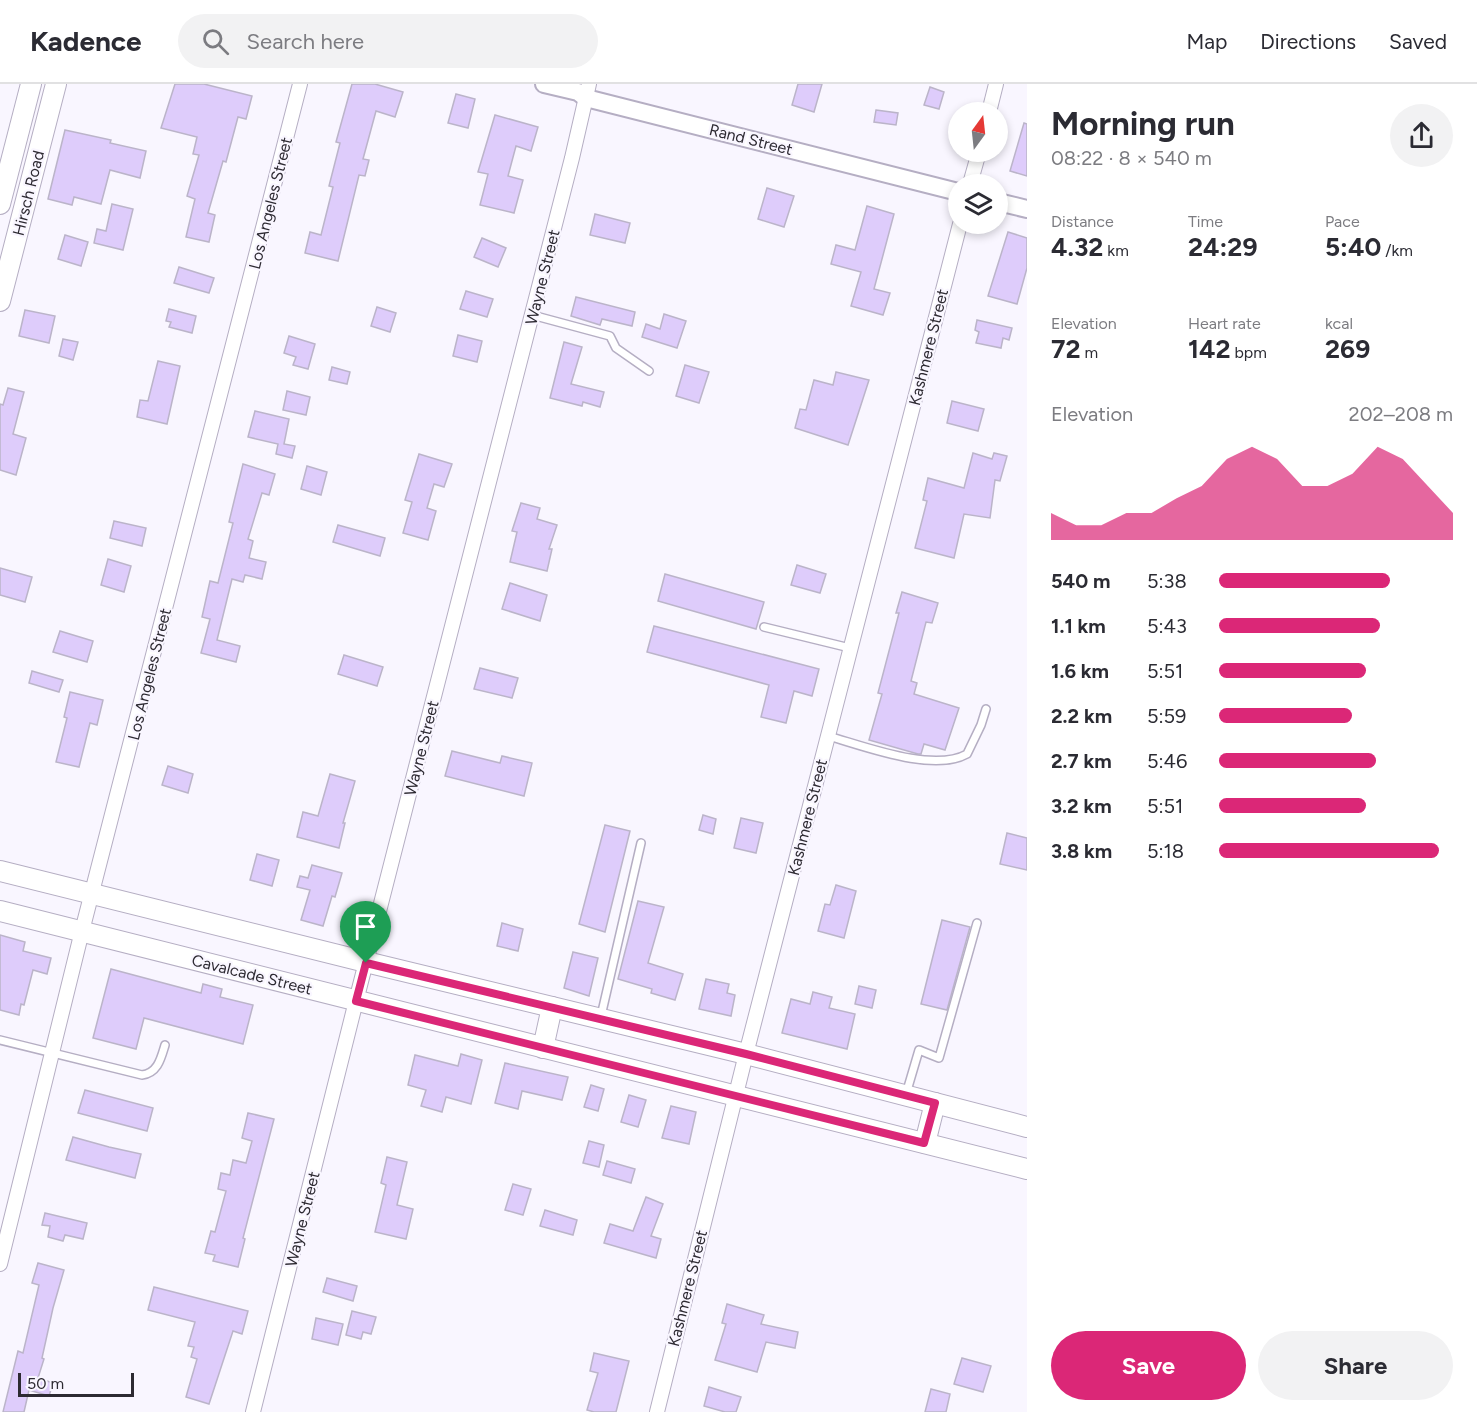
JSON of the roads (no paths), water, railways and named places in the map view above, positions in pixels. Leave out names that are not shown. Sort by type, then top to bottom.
[{"type":"main road","name":"Hirsch Road","points":[[0,204],[31,84]]},
{"type":"main road","name":"Hirsch Road","points":[[0,302],[56,84]]},
{"type":"main road","points":[[0,871],[366,963],[746,1054],[1027,1126]]},
{"type":"main road","name":"Cavalcade Street","points":[[0,911],[1027,1169]]},
{"type":"main road","points":[[543,1048],[552,1007]]},
{"type":"main road","points":[[924,1143],[935,1103]]},
{"type":"street","name":"Los Angeles Street","points":[[0,1264],[82,931],[300,84]]},
{"type":"street","name":"Rand Street","points":[[544,84],[578,92],[588,91],[948,189]]},
{"type":"street","points":[[992,102],[996,84]]},
{"type":"street","name":"Wayne Street","points":[[254,1412],[356,1001],[588,91]]},
{"type":"street","points":[[1008,204],[1027,209]]},
{"type":"street","name":"Kashmere Street","points":[[657,1412],[735,1096],[957,234]]},
{"type":"lane","points":[[532,315],[610,336],[616,348],[648,370]]},
{"type":"lane","points":[[764,627],[850,648]]},
{"type":"lane","points":[[828,736],[921,760],[949,761],[967,754],[986,709]]},
{"type":"lane","points":[[601,1019],[641,843]]},
{"type":"lane","points":[[905,1095],[919,1050],[939,1058],[976,923]]},
{"type":"lane","points":[[0,1040],[142,1075],[155,1070],[165,1045]]}]
